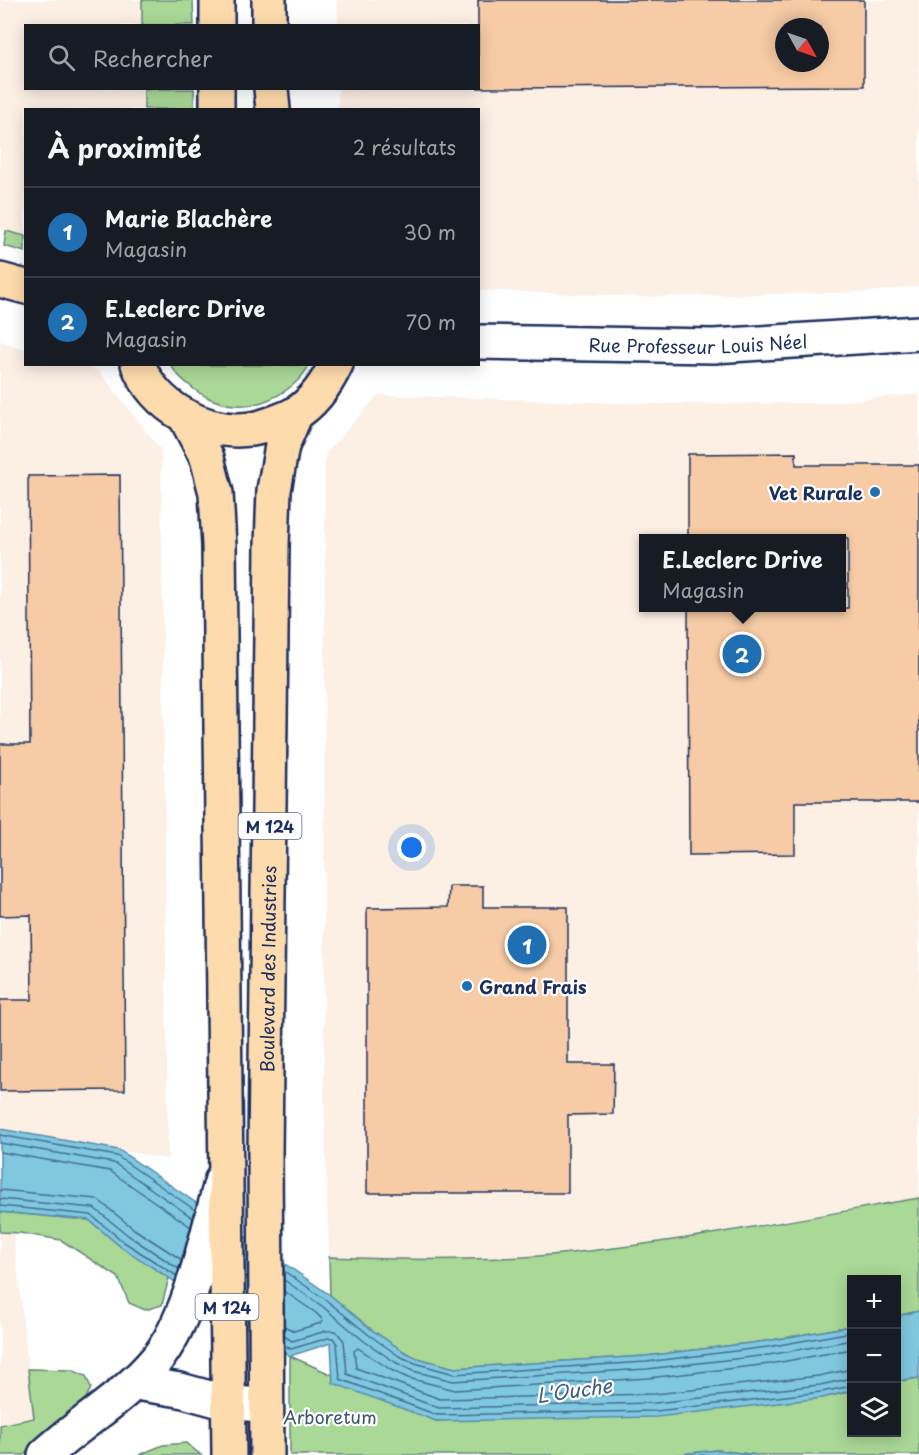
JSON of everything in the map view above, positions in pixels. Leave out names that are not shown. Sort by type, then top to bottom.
[{"type":"main road","points":[[217,0],[217,24]]},
{"type":"main road","points":[[269,0],[269,24]]},
{"type":"main road","points":[[217,90],[217,108]]},
{"type":"main road","points":[[271,90],[273,108]]},
{"type":"main road","points":[[0,280],[24,286]]},
{"type":"main road","points":[[139,366],[142,375],[161,399],[186,418],[218,429],[252,429],[296,413],[319,392],[335,366]]},
{"type":"main road","name":"Boulevard des Industries","points":[[267,1455],[265,1154],[273,524],[274,490],[282,447],[296,413]]},
{"type":"main road","name":"M 124","points":[[186,418],[207,458],[216,493],[219,545],[229,1455]]},
{"type":"street","name":"Rue Professeur Louis Néel","points":[[480,342],[714,346],[919,333]]},
{"type":"street","points":[[45,1455],[135,1383],[157,1359],[171,1339],[182,1316],[226,1165]]},
{"type":"street","points":[[135,1383],[180,1390],[228,1403],[266,1405]]},
{"type":"shaded area","points":[[0,0],[142,0],[142,24],[24,24],[24,90],[144,90],[144,108],[24,108],[24,236],[0,229]]},
{"type":"shaded area","points":[[337,0],[919,0],[919,286],[869,292],[644,297],[480,290],[480,108],[338,108],[338,90],[480,90],[480,24],[338,24]]},
{"type":"shaded area","points":[[0,341],[24,349],[24,366],[82,366],[99,371],[161,450],[168,1159],[0,1129]]},
{"type":"shaded area","points":[[919,394],[919,1198],[667,1240],[538,1256],[418,1261],[329,1257],[324,1092],[325,455],[378,395],[659,404],[821,403]]},
{"type":"shaded area","points":[[0,1232],[13,1232],[34,1418],[0,1452]]},
{"type":"green space","points":[[142,0],[193,0],[194,24],[142,24]]},
{"type":"green space","points":[[144,90],[194,90],[194,108],[144,108]]},
{"type":"green space","points":[[6,231],[24,236],[24,252],[4,246]]},
{"type":"green space","points":[[172,366],[308,366],[304,374],[288,389],[268,400],[246,405],[223,403],[205,396]]},
{"type":"green space","points":[[919,1198],[919,1311],[901,1315],[901,1275],[847,1275],[847,1327],[767,1341],[646,1356],[455,1368],[417,1358],[403,1351],[372,1330],[330,1295],[329,1257],[512,1258],[586,1251],[729,1231]]},
{"type":"green space","points":[[0,1212],[89,1220],[121,1247],[169,1278],[162,1305],[145,1310],[129,1303],[118,1277],[61,1240],[0,1232]]},
{"type":"green space","name":"Arboretum","points":[[290,1356],[436,1421],[822,1398],[847,1392],[847,1437],[901,1437],[901,1380],[919,1378],[919,1455],[757,1455],[717,1450],[674,1455],[290,1455]]},
{"type":"green space","points":[[28,1369],[72,1370],[86,1376],[91,1388],[86,1398],[24,1455],[0,1455],[0,1425],[34,1418]]},
{"type":"green space","points":[[186,1443],[201,1455],[139,1455],[163,1445]]},
{"type":"water","name":"L'Ouche","points":[[0,1129],[119,1150],[330,1295],[372,1330],[417,1358],[455,1368],[646,1356],[767,1341],[847,1327],[847,1392],[822,1398],[656,1417],[436,1421],[333,1383],[331,1343],[290,1356],[121,1247],[89,1220],[0,1212]]},
{"type":"water","points":[[919,1311],[919,1378],[901,1380],[901,1315]]},
{"type":"water","points":[[717,1450],[757,1455],[674,1455]]},
{"type":"building","points":[[478,0],[864,0],[864,86],[480,88]]},
{"type":"building","points":[[796,453],[796,465],[919,465],[919,802],[795,802],[795,854],[689,855],[688,612],[846,612],[848,608],[848,538],[846,534],[688,534],[688,454]]},
{"type":"building","points":[[120,475],[125,1090],[0,1091],[0,1000],[32,1000],[31,915],[0,916],[0,744],[30,744],[28,476]]},
{"type":"building","name":"Grand Frais","points":[[449,886],[483,886],[483,907],[568,907],[568,1064],[614,1064],[613,1114],[568,1115],[568,1193],[367,1193],[367,908],[448,907]]},
{"type":"place","name":"Vet Rurale","points":[[875,492]]},
{"type":"place","name":"E.Leclerc Drive","points":[[742,654]]},
{"type":"place","name":"Marie Blachère","points":[[527,945]]},
{"type":"place","name":"Grand Frais","points":[[467,986]]}]
